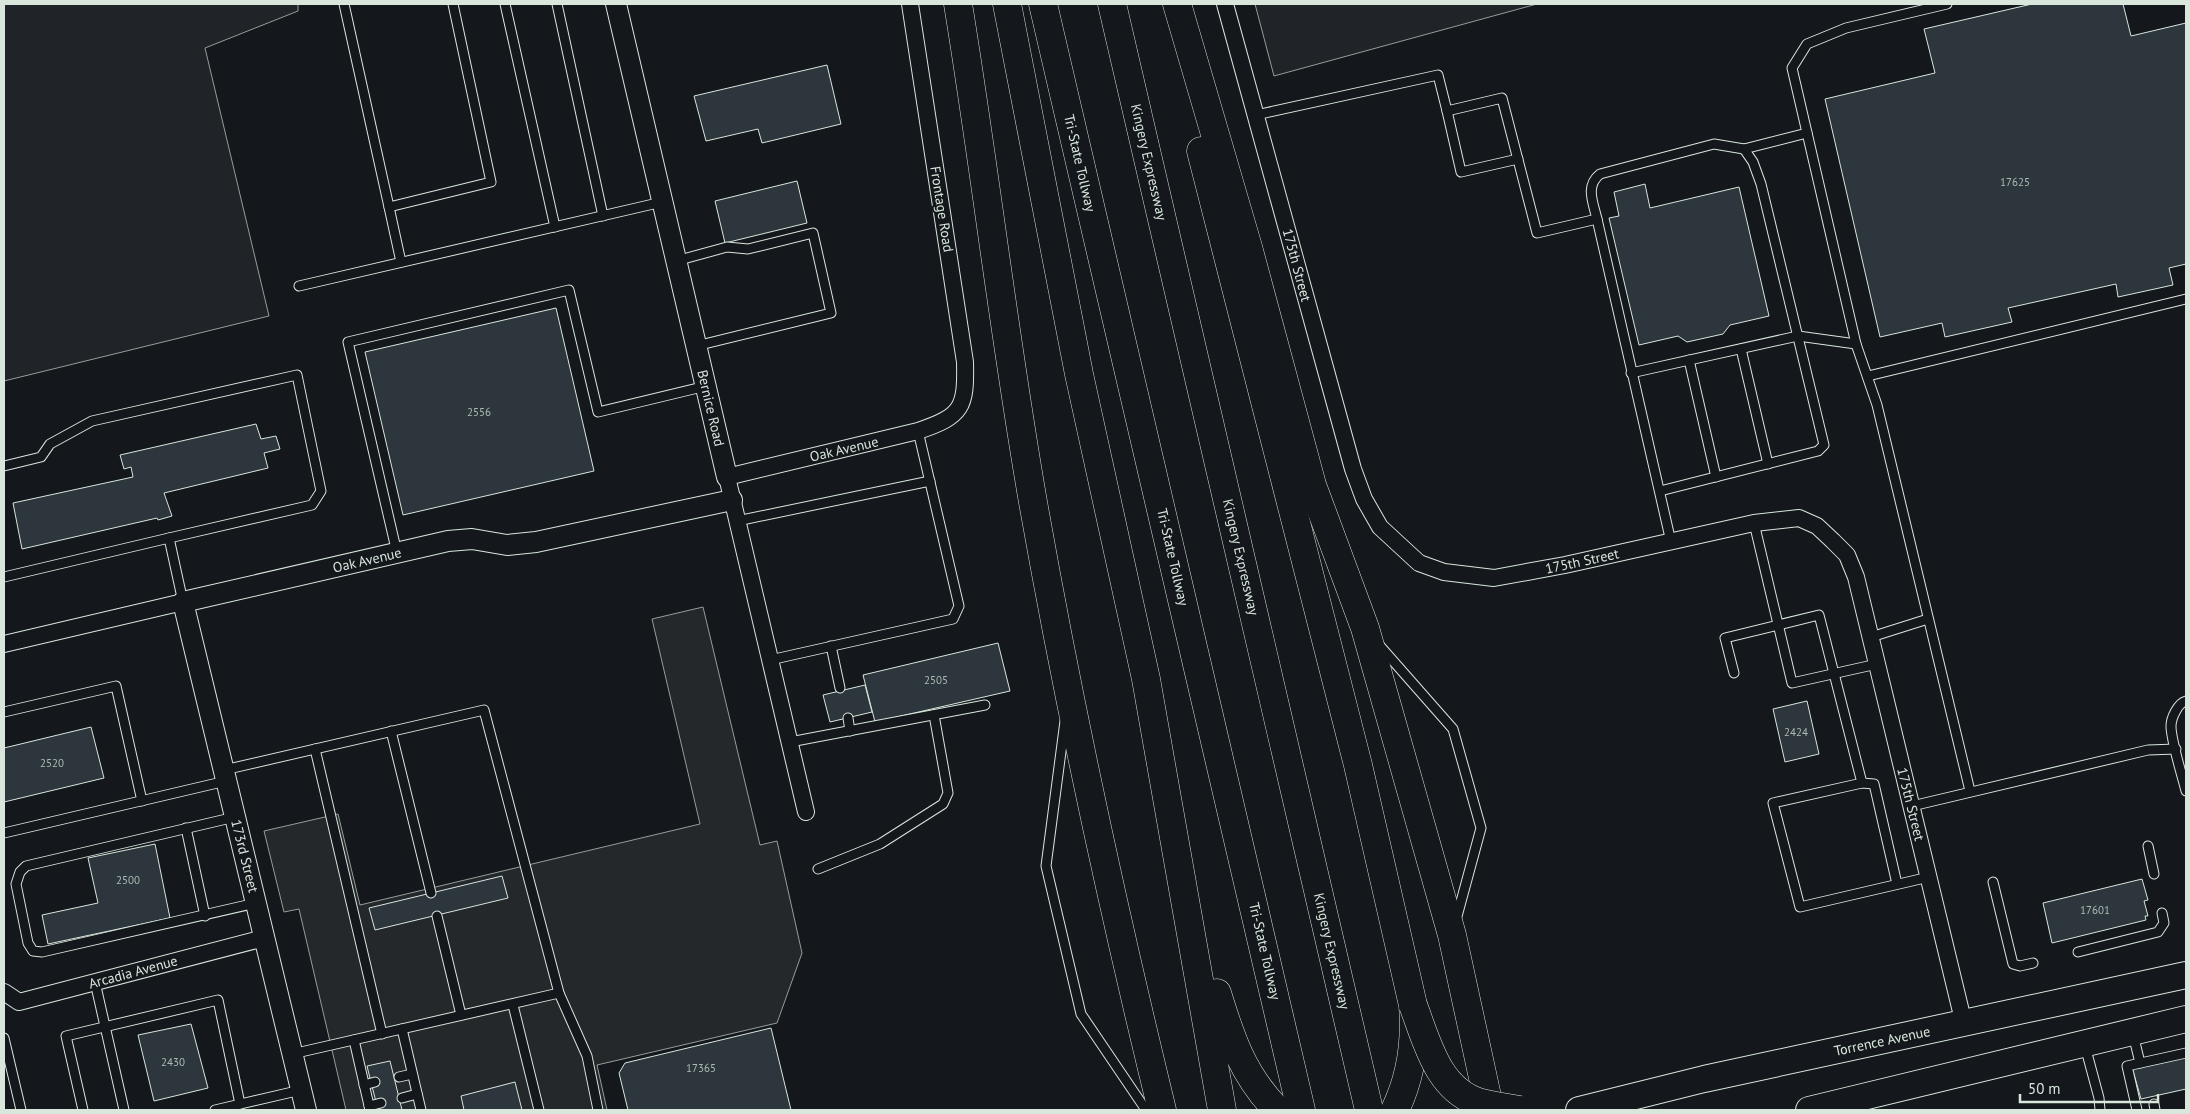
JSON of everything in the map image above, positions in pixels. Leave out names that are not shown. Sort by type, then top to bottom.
[{"type":"highway","points":[[958,4],[1033,500],[1068,691],[1110,890],[1162,1110]]},
{"type":"highway","points":[[1007,4],[1079,374],[1146,679],[1222,1110]]},
{"type":"highway","name":"Tri-State Tollway","points":[[1043,4],[1301,1110]]},
{"type":"highway","name":"Kingery Expressway","points":[[1112,4],[1368,1110]]},
{"type":"highway","points":[[1164,4],[1358,764],[1413,1005],[1431,1053],[1449,1083],[1464,1096],[1481,1102],[1520,1110]]},
{"type":"highway","points":[[1177,4],[1248,247],[1312,485],[1365,628],[1452,935],[1490,1110]]},
{"type":"highway","points":[[1181,870],[1231,1038],[1254,1083],[1277,1110]]},
{"type":"highway","points":[[1395,1110],[1402,1094],[1411,1062],[1415,1032],[1413,1005]]},
{"type":"main road","name":"Torrence Avenue","points":[[1579,1110],[1704,1079],[2186,975]]},
{"type":"main road","points":[[1809,1110],[2186,1019]]},
{"type":"street","name":"Bernice Road","points":[[616,4],[806,812]]},
{"type":"street","name":"Frontage Road","points":[[910,4],[965,362],[965,392],[962,403],[956,412]]},
{"type":"street","name":"175th Street","points":[[1225,4],[1353,469],[1364,499],[1380,527],[1419,563],[1444,572],[1494,578],[1754,523],[1799,518],[1817,526],[1847,555],[1856,577],[1964,1024]]},
{"type":"street","name":"Oak Avenue","points":[[727,477],[918,432],[938,425],[956,412]]},
{"type":"street","name":"Oak Avenue","points":[[4,644],[448,541],[472,539],[507,545],[536,542],[732,500]]},
{"type":"street","name":"173rd Street","points":[[183,602],[306,1110]]},
{"type":"street","name":"Arcadia Avenue","points":[[4,992],[18,1002],[264,938]]},
{"type":"lane","points":[[344,4],[401,262]]},
{"type":"lane","points":[[389,207],[491,182],[453,4]]},
{"type":"lane","points":[[506,4],[555,227]]},
{"type":"lane","points":[[557,4],[603,216]]},
{"type":"lane","points":[[1947,4],[1846,28],[1807,44],[1792,68],[1856,344],[1877,405],[1970,791]]},
{"type":"lane","points":[[1256,115],[1438,75],[1461,172],[1518,159]]},
{"type":"lane","points":[[1447,111],[1502,98],[1536,233],[1596,219]]},
{"type":"lane","points":[[1671,542],[1596,219],[1590,189],[1593,180],[1600,174],[1714,144],[1744,149],[1807,134]]},
{"type":"lane","points":[[1660,491],[1818,452],[1824,445],[1761,184],[1753,162],[1744,149]]},
{"type":"lane","points":[[299,286],[662,202]]},
{"type":"lane","points":[[676,260],[727,247],[748,249],[813,233],[831,313],[696,346]]},
{"type":"lane","points":[[397,553],[348,342],[569,290],[598,412],[706,386]]},
{"type":"lane","points":[[1868,376],[2186,299]]},
{"type":"lane","points":[[1631,373],[1798,336],[1856,344]]},
{"type":"lane","points":[[1741,349],[1768,464]]},
{"type":"lane","points":[[1689,360],[1716,477]]},
{"type":"lane","points":[[4,466],[40,457],[50,444],[92,421],[297,375],[321,491],[312,505],[4,577]]},
{"type":"lane","points":[[770,660],[953,619],[959,606],[918,432]]},
{"type":"lane","points":[[737,521],[930,481]]},
{"type":"lane","points":[[1754,523],[1792,683],[1834,672],[1877,664]]},
{"type":"lane","points":[[169,538],[183,602]]},
{"type":"lane","points":[[1734,673],[1726,638],[1819,615],[1862,783]]},
{"type":"lane","points":[[1870,637],[1928,619]]},
{"type":"lane","points":[[1365,628],[1453,729],[1479,819],[1481,828],[1452,935]]},
{"type":"lane","points":[[831,646],[840,688]]},
{"type":"lane","points":[[4,712],[116,686],[142,801]]},
{"type":"lane","points":[[1068,691],[1046,866],[1081,1014],[1146,1110]]},
{"type":"lane","points":[[2186,701],[2183,702],[2174,714],[2171,726],[2186,791]]},
{"type":"lane","points":[[790,742],[985,706]]},
{"type":"lane","points":[[4,833],[142,801],[315,749],[484,710],[559,993],[587,1056],[598,1110]]},
{"type":"lane","points":[[818,869],[880,844],[943,804],[948,793],[934,715]]},
{"type":"lane","points":[[848,718],[850,731]]},
{"type":"lane","points":[[391,731],[431,893]]},
{"type":"lane","points":[[315,749],[382,1034]]},
{"type":"lane","points":[[1912,806],[2148,750],[2176,749]]},
{"type":"lane","points":[[1897,884],[1874,784],[1862,783],[1773,803],[1800,907],[1929,877]]},
{"type":"lane","points":[[235,817],[26,866],[20,872],[16,884],[28,943],[34,951],[42,952],[256,903]]},
{"type":"lane","points":[[186,828],[205,916]]},
{"type":"lane","points":[[2148,846],[2154,874]]},
{"type":"lane","points":[[1993,882],[2013,964],[2020,966],[2033,963]]},
{"type":"lane","points":[[2078,952],[2158,932],[2164,923],[2162,913]]},
{"type":"lane","points":[[437,916],[461,1015]]},
{"type":"lane","points":[[95,982],[124,1110]]},
{"type":"lane","points":[[292,1054],[559,993]]},
{"type":"lane","points":[[83,1110],[66,1036],[218,1000],[240,1104]]},
{"type":"lane","points":[[513,1005],[539,1110]]},
{"type":"lane","points":[[402,1029],[421,1110]]},
{"type":"lane","points":[[2133,1032],[2144,1064]]},
{"type":"lane","points":[[4,1038],[7,1061],[21,1110]]},
{"type":"lane","points":[[354,1040],[370,1108],[380,1103]]},
{"type":"lane","points":[[2084,1043],[2099,1098],[2100,1110]]},
{"type":"lane","points":[[2137,1110],[2127,1066],[2185,1055]]},
{"type":"lane","points":[[399,1077],[412,1074]]},
{"type":"lane","points":[[364,1085],[375,1082]]},
{"type":"lane","points":[[215,1110],[301,1090]]},
{"type":"lane","points":[[402,1098],[417,1094]]},
{"type":"shaded area","points":[[4,4],[298,4],[298,11],[205,48],[269,316],[4,381]]},
{"type":"shaded area","points":[[1255,4],[1537,4],[1274,76]]},
{"type":"shaded area","points":[[703,607],[760,845],[777,841],[802,953],[777,1023],[597,1065],[607,1110],[346,1110],[299,909],[284,912],[264,831],[338,814],[360,905],[700,824],[652,619]]},
{"type":"building","points":[[2032,4],[2123,4],[2131,36],[2186,23],[2186,264],[2169,268],[2173,285],[2118,297],[2116,284],[2008,308],[2012,322],[1945,337],[1942,323],[1880,337],[1825,99],[1935,73],[1924,29]]},
{"type":"building","points":[[827,65],[841,124],[762,143],[758,129],[706,141],[694,96]]},
{"type":"building","points":[[797,181],[807,223],[725,243],[715,201]]},
{"type":"building","points":[[1645,184],[1650,208],[1739,187],[1769,316],[1730,325],[1723,334],[1687,342],[1678,336],[1639,345],[1609,218],[1619,216],[1614,192]]},
{"type":"building","points":[[556,308],[594,471],[403,515],[365,352]]},
{"type":"building","points":[[256,424],[261,439],[276,436],[280,449],[264,453],[268,468],[164,493],[172,516],[22,549],[13,503],[133,477],[131,467],[124,469],[120,455]]},
{"type":"building","points":[[998,643],[1010,691],[875,722],[863,675]]},
{"type":"building","points":[[865,685],[872,712],[830,722],[823,695]]},
{"type":"building","points":[[1807,701],[1819,754],[1785,762],[1773,709]]},
{"type":"building","points":[[91,727],[104,778],[4,802],[4,748]]},
{"type":"building","points":[[155,844],[170,918],[48,944],[42,915],[98,903],[88,858]]},
{"type":"building","points":[[502,876],[508,898],[375,930],[369,908]]},
{"type":"building","points":[[2142,879],[2148,900],[2144,901],[2148,916],[2145,916],[2146,920],[2052,943],[2043,903]]},
{"type":"building","points":[[191,1024],[208,1088],[154,1101],[138,1035]]},
{"type":"building","points":[[771,1028],[791,1110],[628,1110],[619,1073],[625,1063]]},
{"type":"building","points":[[2186,1055],[2186,1089],[2141,1099],[2132,1067]]},
{"type":"building","points":[[390,1061],[402,1110],[378,1110],[367,1066]]},
{"type":"building","points":[[515,1082],[522,1110],[464,1110],[461,1096]]}]
